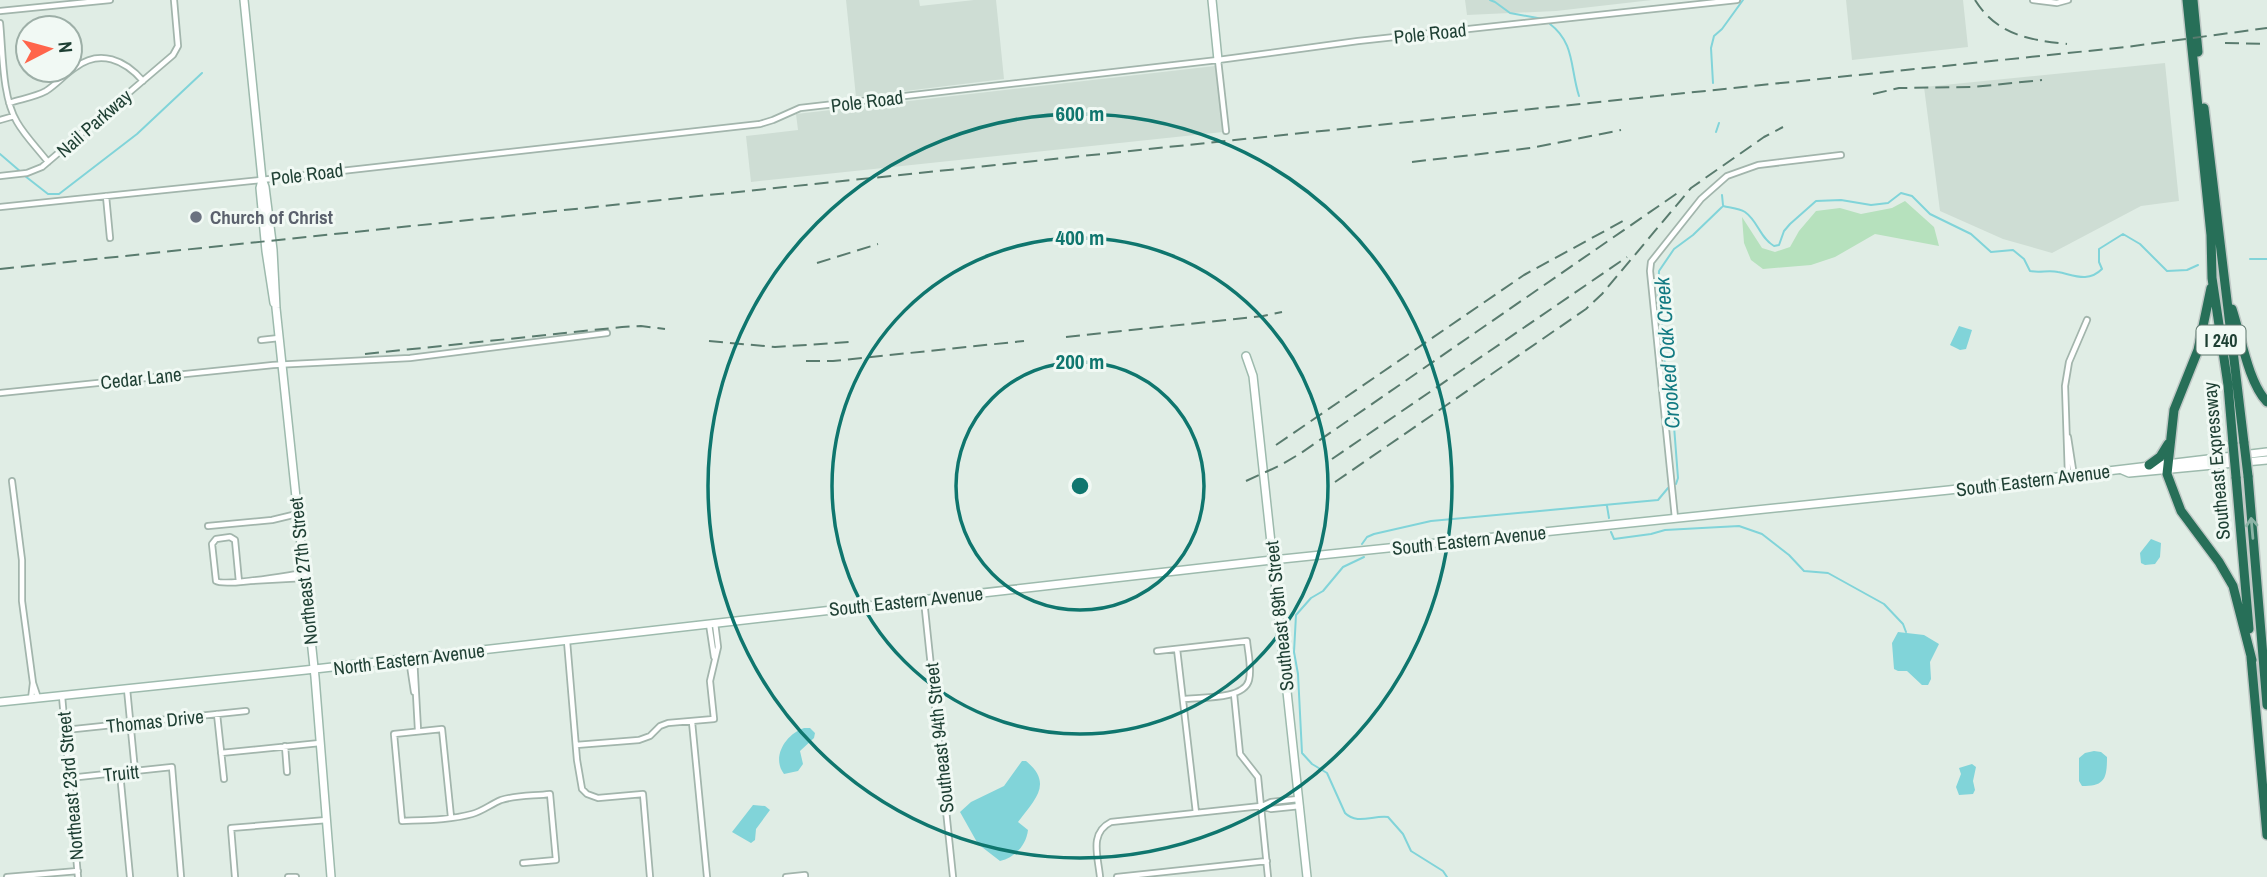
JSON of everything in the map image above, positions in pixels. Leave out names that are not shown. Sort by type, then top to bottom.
[{"type":"highway","name":"Southeast Expressway","points":[[2187,0],[2211,235],[2212,278],[2228,385],[2267,835]]},
{"type":"highway","name":"Southeast Expressway","points":[[2193,0],[2210,167],[2248,475],[2267,705]]},
{"type":"highway","points":[[2212,278],[2202,337],[2174,410],[2167,474],[2181,511],[2219,562],[2233,586],[2252,660]]},
{"type":"highway","points":[[2225,291],[2249,366],[2267,402]]},
{"type":"highway","points":[[2149,464],[2160,457],[2169,443]]},
{"type":"highway","points":[[2266,693],[2267,680]]},
{"type":"main road","name":"Northeast 27th Street","points":[[244,0],[262,180],[260,188],[264,235],[279,338],[314,669],[331,877]]},
{"type":"main road","points":[[1212,0],[1218,60]]},
{"type":"main road","name":"Southeast 89th Street","points":[[1246,356],[1253,376],[1307,877]]},
{"type":"main road","name":"South Eastern Avenue","points":[[2122,470],[2129,473],[2267,452]]},
{"type":"main road","name":"South Eastern Avenue","points":[[817,611],[2071,476],[2149,464],[2267,460]]},
{"type":"main road","name":"North Eastern Avenue","points":[[0,702],[817,611]]},
{"type":"street","points":[[0,11],[110,0]]},
{"type":"street","name":"Nail Parkway","points":[[0,176],[26,173],[48,162],[173,55],[177,49],[174,0]]},
{"type":"street","name":"Pole Road","points":[[0,206],[262,180],[760,124],[800,108],[1218,60],[1387,37],[1737,0]]},
{"type":"street","points":[[2033,0],[2057,3],[2068,0]]},
{"type":"street","points":[[0,23],[2,66],[9,103],[14,116],[48,162]]},
{"type":"street","points":[[9,103],[43,93],[78,65],[92,59],[120,61],[143,80]]},
{"type":"street","points":[[1218,60],[1226,131]]},
{"type":"street","points":[[0,120],[14,116]]},
{"type":"street","points":[[1675,518],[1651,262],[1701,199],[1727,176],[1758,165],[1841,155]]},
{"type":"street","points":[[106,196],[110,238]]},
{"type":"street","points":[[2071,476],[2065,386],[2067,372],[2087,320]]},
{"type":"street","name":"Cedar Lane","points":[[0,393],[282,365],[410,358],[607,333]]},
{"type":"street","points":[[261,340],[279,338]]},
{"type":"street","name":"Northeast 23rd Street","points":[[12,481],[22,560],[23,617],[34,698]]},
{"type":"street","points":[[208,526],[272,520],[298,514]]},
{"type":"street","points":[[239,582],[235,540],[230,537],[216,539],[212,544],[216,581],[222,584],[304,575]]},
{"type":"street","name":"Southeast 94th Street","points":[[924,599],[953,877]]},
{"type":"street","points":[[576,745],[639,740],[650,736],[660,726],[668,723],[714,719],[710,681],[718,647],[712,623]]},
{"type":"street","points":[[567,640],[580,781],[587,794],[598,798],[643,794],[650,877]]},
{"type":"street","points":[[1157,651],[1247,641],[1249,679],[1243,690],[1234,694],[1183,699]]},
{"type":"street","points":[[1177,649],[1196,813]]},
{"type":"street","points":[[411,658],[418,730]]},
{"type":"street","points":[[127,689],[135,771]]},
{"type":"street","points":[[1234,694],[1240,754],[1257,774],[1268,877]]},
{"type":"street","name":"Northeast 23rd Street","points":[[62,696],[78,874]]},
{"type":"street","name":"Thomas Drive","points":[[65,730],[246,711]]},
{"type":"street","points":[[217,714],[224,779]]},
{"type":"street","points":[[692,722],[707,877]]},
{"type":"street","points":[[451,817],[442,729],[394,734],[402,821],[451,817],[479,812],[505,799],[550,794],[556,860],[523,863]]},
{"type":"street","points":[[221,753],[321,743]]},
{"type":"street","points":[[285,746],[287,772]]},
{"type":"street","name":"Truitt","points":[[69,778],[172,767],[181,877]]},
{"type":"street","points":[[120,773],[130,877]]},
{"type":"street","points":[[1100,877],[1096,838],[1100,829],[1111,822],[1261,806],[1271,809],[1299,802]]},
{"type":"street","points":[[235,877],[231,828],[327,820]]},
{"type":"street","points":[[1117,877],[1267,861]]},
{"type":"street","points":[[7,877],[78,874]]},
{"type":"street","points":[[288,877],[296,876]]},
{"type":"street","points":[[786,877],[805,877]]},
{"type":"shaded area","points":[[846,0],[919,0],[920,6],[996,0],[1004,79],[856,97]]},
{"type":"shaded area","points":[[1465,0],[1652,0],[1556,11],[1467,15]]},
{"type":"shaded area","points":[[1846,0],[1963,0],[1968,47],[1852,60]]},
{"type":"shaded area","points":[[2165,63],[2179,201],[2141,206],[2052,253],[2003,239],[1940,211],[1924,87]]},
{"type":"shaded area","points":[[1215,66],[1223,132],[751,182],[746,136],[798,130],[796,114]]},
{"type":"green space","points":[[1905,201],[1934,227],[1939,246],[1875,234],[1835,257],[1811,265],[1763,269],[1751,260],[1744,243],[1742,217],[1762,248],[1775,252],[1790,247],[1816,211],[1840,208],[1861,214],[1892,208]]},
{"type":"water","points":[[1959,326],[1972,330],[1966,349],[1960,350],[1950,345]]},
{"type":"water","points":[[2151,539],[2161,543],[2160,557],[2155,564],[2145,565],[2141,563],[2140,553]]},
{"type":"water","points":[[1898,632],[1924,635],[1939,644],[1930,662],[1931,679],[1928,685],[1922,685],[1907,671],[1894,669],[1892,643]]},
{"type":"water","points":[[810,728],[815,733],[814,738],[800,751],[803,764],[798,771],[784,774],[779,760],[782,747],[791,735]]},
{"type":"water","points":[[2094,751],[2107,757],[2105,776],[2100,783],[2082,786],[2079,781],[2079,758]]},
{"type":"water","points":[[1022,761],[1026,761],[1034,769],[1040,785],[1035,799],[1018,822],[1028,830],[1025,841],[1015,854],[1000,861],[978,844],[960,812],[971,802],[1004,786]]},
{"type":"water","points":[[1972,764],[1976,767],[1973,781],[1975,790],[1973,794],[1959,795],[1956,787],[1961,774],[1959,768]]},
{"type":"water","points":[[753,805],[765,806],[770,810],[756,829],[755,840],[751,843],[732,832]]},
{"type":"waterway","points":[[1490,0],[1510,13],[1543,19]]},
{"type":"waterway","points":[[1713,83],[1711,48],[1714,36],[1743,0]]},
{"type":"waterway","points":[[1550,24],[1558,31],[1568,48],[1579,96]]},
{"type":"waterway","points":[[25,176],[48,194],[59,194],[137,134],[202,73]]},
{"type":"waterway","points":[[1716,132],[1719,123]]},
{"type":"waterway","points":[[0,154],[21,172]]},
{"type":"waterway","name":"Crooked Oak Creek","points":[[1723,206],[1745,212],[1765,239],[1774,246],[1779,245],[1790,224],[1816,201],[1841,200],[1871,205],[1888,203],[1901,193],[1912,196],[1930,214],[1971,234],[1991,252],[2013,250],[2024,259],[2030,271],[2091,276],[2102,269],[2099,249],[2123,234],[2140,244],[2167,271],[2187,270],[2198,265]]},
{"type":"waterway","points":[[1722,195],[1723,205]]},
{"type":"waterway","name":"Crooked Oak Creek","points":[[1676,484],[1678,478],[1674,426],[1658,307],[1659,271],[1674,249],[1722,207]]},
{"type":"waterway","name":"Crooked Oak Creek","points":[[2250,259],[2267,259]]},
{"type":"waterway","name":"Crooked Oak Creek","points":[[1362,544],[1367,537],[1374,534],[1431,521],[1658,500],[1668,488]]},
{"type":"waterway","points":[[1607,506],[1609,518]]},
{"type":"waterway","points":[[1611,532],[1614,539],[1665,530],[1739,526],[1762,534],[1804,571],[1828,573],[1884,604],[1903,624],[1906,632]]},
{"type":"waterway","name":"Crooked Oak Creek","points":[[1364,557],[1343,567],[1323,591],[1311,598],[1296,615],[1294,652],[1298,674],[1302,753],[1312,764],[1327,773],[1345,813],[1360,819],[1388,817],[1403,834],[1411,851],[1443,871],[1447,877]]},
{"type":"railway","points":[[1975,0],[1993,21],[2015,34],[2067,44]]},
{"type":"railway","points":[[0,269],[2126,47],[2267,28]]},
{"type":"railway","points":[[2225,43],[2267,44]]},
{"type":"railway","points":[[1873,94],[1899,88],[1973,87],[2042,80]]},
{"type":"railway","points":[[1335,482],[1586,309],[1602,294],[1691,188],[1764,137],[1783,127]]},
{"type":"railway","points":[[1412,162],[1531,148],[1621,130]]},
{"type":"railway","points":[[1246,481],[1301,453],[1679,192]]},
{"type":"railway","points":[[1276,445],[1524,275],[1623,221]]},
{"type":"railway","points":[[817,263],[878,244]]},
{"type":"railway","points":[[1332,459],[1627,257]]},
{"type":"railway","points":[[1066,337],[1282,312]]},
{"type":"railway","points":[[365,354],[622,327],[665,329]]},
{"type":"railway","points":[[709,341],[775,347],[850,342]]},
{"type":"railway","points":[[806,361],[833,361],[1024,341]]},
{"type":"place","name":"Church of Christ","points":[[196,217]]}]
